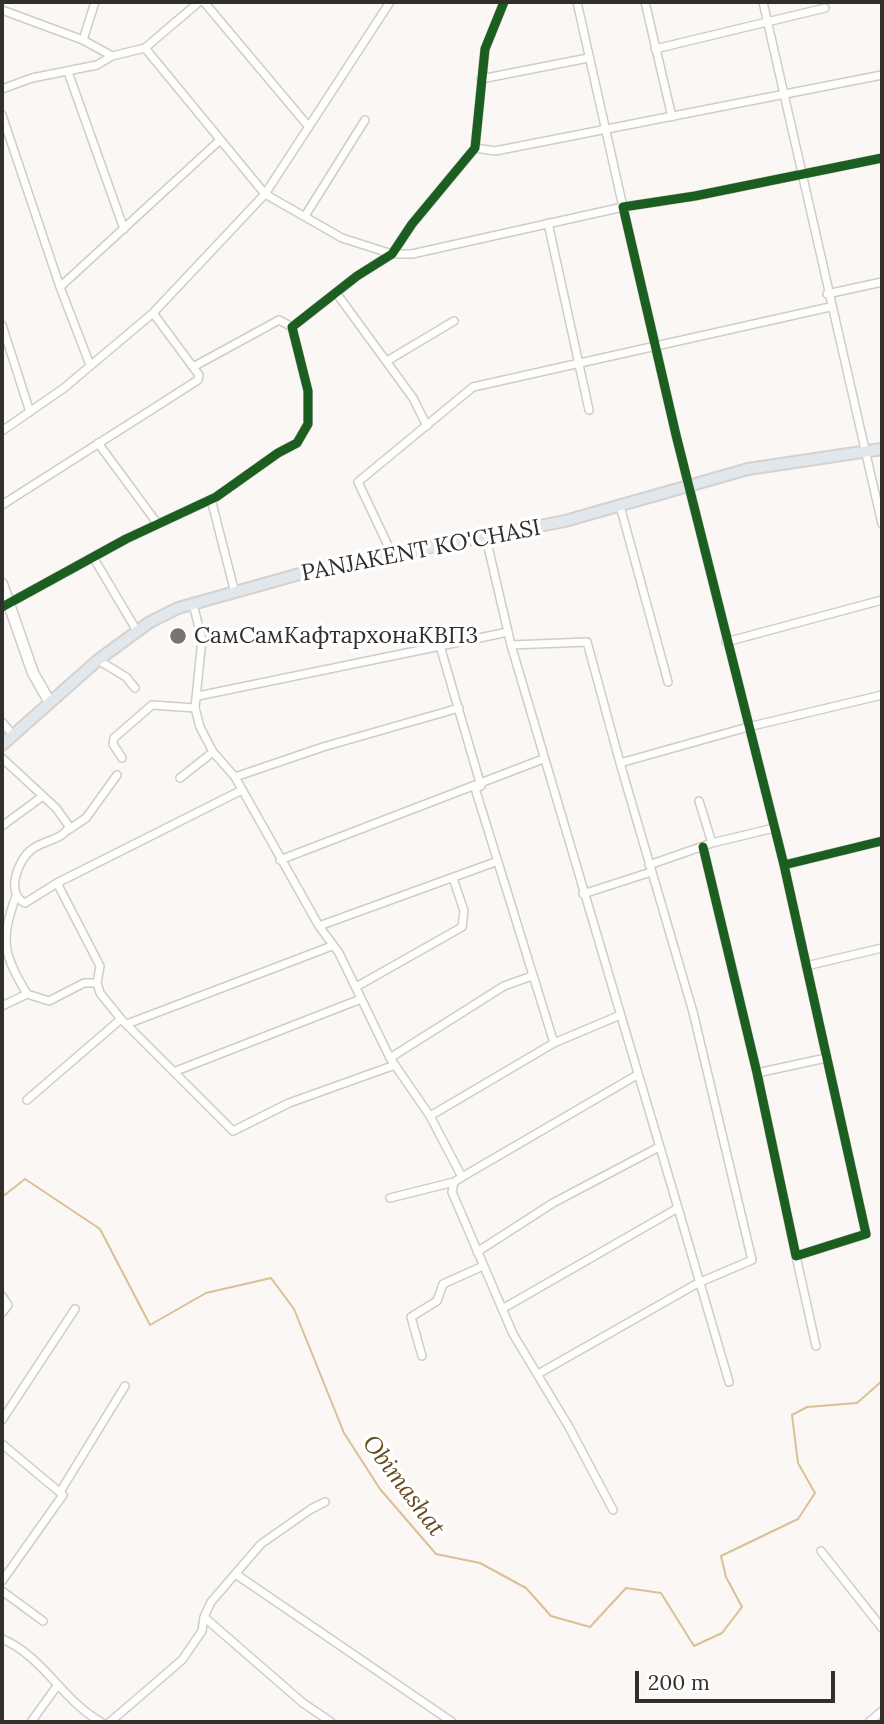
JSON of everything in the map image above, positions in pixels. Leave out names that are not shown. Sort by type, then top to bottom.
[{"type":"main road","name":"PANJAKENT KO'CHASI","points":[[2,745],[98,660],[137,631],[164,614],[193,604],[314,570],[565,522],[688,484],[748,469],[882,449]]},
{"type":"main road","points":[[2,584],[5,605],[33,673],[50,701]]},
{"type":"street","points":[[10,2],[4,11],[83,40],[112,56]]},
{"type":"street","points":[[83,40],[95,2]]},
{"type":"street","points":[[2,89],[32,78],[97,65],[112,56],[145,48],[202,2],[309,127]]},
{"type":"street","points":[[2,431],[30,412],[153,313],[265,194],[390,2]]},
{"type":"street","points":[[292,327],[357,276],[392,254],[412,224],[475,148],[485,49],[504,2]]},
{"type":"street","points":[[577,2],[688,484],[784,865],[866,1234],[796,1256]]},
{"type":"street","points":[[645,2],[673,117]]},
{"type":"street","points":[[763,2],[863,452],[882,524]]},
{"type":"street","points":[[655,49],[768,24],[825,8]]},
{"type":"street","points":[[145,48],[265,194],[342,238],[392,254],[412,254],[624,207],[882,158]]},
{"type":"street","points":[[481,79],[588,58]]},
{"type":"street","points":[[68,72],[124,229]]},
{"type":"street","points":[[475,148],[495,150],[786,96],[882,75]]},
{"type":"street","points":[[2,115],[60,288],[90,365]]},
{"type":"street","points":[[305,216],[365,120]]},
{"type":"street","points":[[60,288],[220,140]]},
{"type":"street","points":[[548,223],[589,411]]},
{"type":"street","points":[[827,294],[882,282]]},
{"type":"street","points":[[337,294],[413,398],[427,426]]},
{"type":"street","points":[[393,556],[358,482],[473,387],[830,307]]},
{"type":"street","points":[[2,505],[198,380],[199,375],[153,313]]},
{"type":"street","points":[[5,605],[158,523],[211,499],[297,443],[304,434],[308,391],[292,327],[279,320],[193,367]]},
{"type":"street","points":[[387,361],[454,321]]},
{"type":"street","points":[[2,325],[30,412]]},
{"type":"street","points":[[98,443],[158,523]]},
{"type":"street","points":[[211,499],[235,593]]},
{"type":"street","points":[[620,506],[668,682]]},
{"type":"street","points":[[485,538],[543,759],[729,1382]]},
{"type":"street","points":[[93,557],[137,631]]},
{"type":"street","points":[[726,642],[882,600]]},
{"type":"street","points":[[193,604],[202,639],[195,708],[200,727],[213,752],[235,777],[280,860],[356,987],[393,1061],[430,1116],[458,1180]]},
{"type":"street","points":[[198,696],[508,632]]},
{"type":"street","points":[[511,645],[587,642],[693,1012],[752,1260],[698,1283],[538,1374]]},
{"type":"street","points":[[440,646],[481,786]]},
{"type":"street","points":[[98,660],[126,677],[135,688]]},
{"type":"street","points":[[620,763],[748,727],[882,695]]},
{"type":"street","points":[[122,758],[113,744],[114,738],[152,705],[195,708]]},
{"type":"street","points":[[235,777],[323,747],[459,708]]},
{"type":"street","points":[[2,722],[13,735]]},
{"type":"street","points":[[180,778],[213,752]]},
{"type":"street","points":[[2,758],[69,824],[68,830]]},
{"type":"street","points":[[280,860],[481,786],[543,759]]},
{"type":"street","points":[[117,775],[86,818],[32,849],[24,858],[13,886],[16,896],[25,903],[57,883],[242,790]]},
{"type":"street","points":[[481,786],[475,788],[554,1043]]},
{"type":"street","points":[[2,825],[43,796]]},
{"type":"street","points":[[699,801],[712,843]]},
{"type":"street","points":[[583,894],[712,843],[774,828]]},
{"type":"street","points":[[784,865],[882,841]]},
{"type":"street","points":[[703,847],[757,1073],[816,1346]]},
{"type":"street","points":[[320,926],[498,861]]},
{"type":"street","points":[[356,987],[462,927],[464,911],[453,878]]},
{"type":"street","points":[[57,883],[100,966],[97,984],[100,992],[124,1021],[233,1131],[289,1103],[393,1061],[505,986],[532,976]]},
{"type":"street","points":[[16,896],[3,923],[3,948],[27,994]]},
{"type":"street","points":[[27,1100],[124,1021],[332,946]]},
{"type":"street","points":[[806,966],[882,948]]},
{"type":"street","points":[[2,1006],[27,994],[49,1001],[84,983],[97,984]]},
{"type":"street","points":[[176,1071],[361,999]]},
{"type":"street","points":[[430,1116],[554,1043],[618,1016]]},
{"type":"street","points":[[757,1073],[826,1058]]},
{"type":"street","points":[[390,1198],[458,1180],[637,1075]]},
{"type":"street","points":[[477,1252],[553,1203],[659,1147]]},
{"type":"street","points":[[458,1180],[452,1192],[513,1334],[613,1510]]},
{"type":"street","points":[[502,1309],[678,1208]]},
{"type":"street","points":[[422,1356],[411,1317],[437,1301],[443,1284],[483,1266]]},
{"type":"street","points":[[2,1297],[8,1305],[2,1313]]},
{"type":"street","points":[[2,1420],[75,1308]]},
{"type":"street","points":[[60,1492],[125,1386]]},
{"type":"street","points":[[2,1444],[60,1492],[62,1498],[2,1581]]},
{"type":"street","points":[[110,1722],[182,1660],[202,1630],[204,1617],[223,1587],[237,1575],[261,1544],[325,1502]]},
{"type":"street","points":[[821,1551],[882,1628]]},
{"type":"street","points":[[237,1575],[452,1722]]},
{"type":"street","points":[[2,1591],[43,1621]]},
{"type":"street","points":[[204,1617],[303,1703],[331,1722]]},
{"type":"street","points":[[2,1639],[28,1655],[57,1686],[101,1722]]},
{"type":"street","points":[[31,1722],[57,1686]]},
{"type":"street","points":[[869,1722],[882,1711]]},
{"type":"waterway","name":"Obimashat","points":[[2,1197],[25,1179],[100,1229],[150,1325],[206,1293],[271,1278],[294,1309],[344,1433],[380,1489],[436,1554],[480,1563],[526,1588],[551,1616],[590,1627],[626,1588],[661,1593],[694,1646],[722,1633],[742,1607],[726,1577],[721,1556],[798,1519],[815,1493],[798,1463],[792,1415],[807,1407],[857,1403],[882,1381]]},
{"type":"cycle path","points":[[2,607],[126,539],[216,497],[278,453],[297,443],[308,424],[308,391],[292,327],[357,276],[392,254],[412,224],[475,148],[485,49],[504,2]]},
{"type":"cycle path","points":[[882,158],[695,196],[623,207],[676,435],[784,865],[882,841]]},
{"type":"cycle path","points":[[703,847],[757,1073],[796,1256],[866,1234],[784,865]]},
{"type":"place","name":"СамСамКафтархонаКВП3","points":[[178,636]]}]
